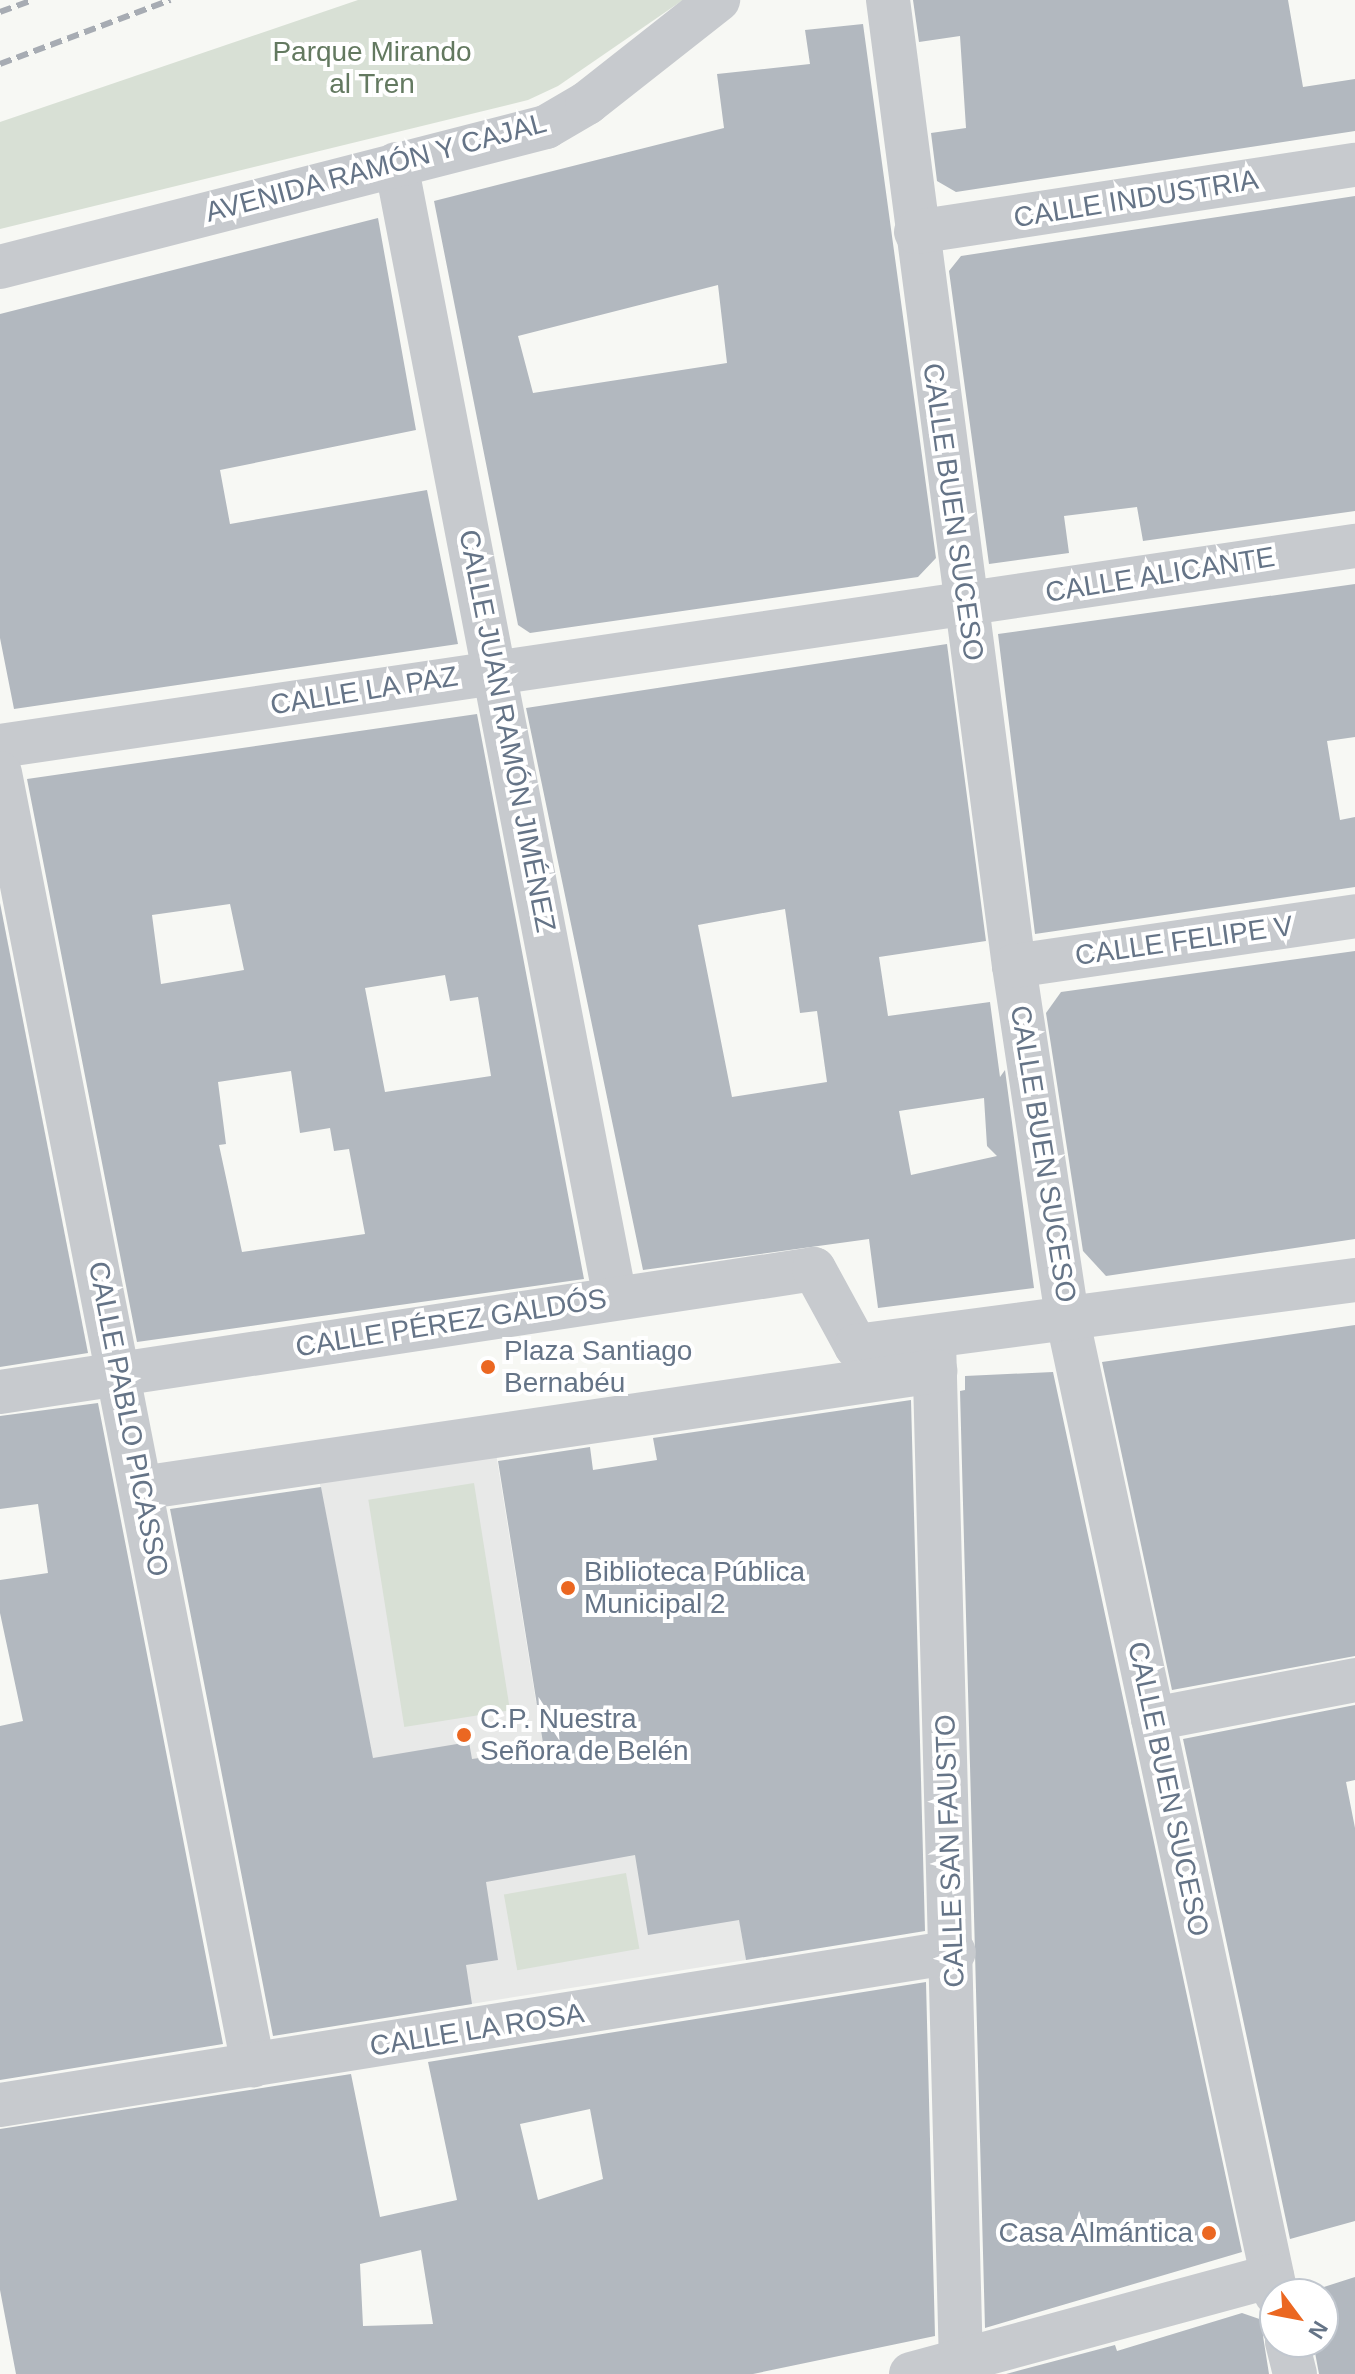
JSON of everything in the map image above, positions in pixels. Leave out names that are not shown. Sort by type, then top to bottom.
[{"type":"street","name":"AVENIDA RAMÓN Y CAJAL","points":[[0,267],[546,127],[587,103],[718,0]]},
{"type":"street","name":"CALLE BUEN SUCESO","points":[[888,0],[1014,966],[1068,1321],[1273,2278]]},
{"type":"street","name":"CALLE JUAN RAMÓN JIMÉNEZ","points":[[396,164],[497,672],[615,1298]]},
{"type":"street","name":"CALLE INDUSTRIA","points":[[916,232],[1355,165]]},
{"type":"street","name":"CALLE ALICANTE","points":[[966,604],[1355,546]]},
{"type":"street","name":"CALLE LA PAZ","points":[[0,746],[966,604]]},
{"type":"street","name":"CALLE PABLO PICASSO","points":[[0,773],[121,1375],[253,2065]]},
{"type":"street","name":"CALLE FELIPE V","points":[[1014,966],[1355,916]]},
{"type":"street","name":"CALLE PÉREZ GALDÓS","points":[[0,1392],[814,1269],[856,1346],[934,1356]]},
{"type":"street","points":[[141,1488],[934,1356],[1068,1321],[1355,1280]]},
{"type":"street","name":"CALLE SAN FAUSTO","points":[[934,1356],[954,1952],[961,2363]]},
{"type":"street","points":[[1153,1719],[1355,1680]]},
{"type":"street","name":"CALLE LA ROSA","points":[[0,2105],[954,1952]]},
{"type":"street","points":[[911,2374],[1259,2289]]},
{"type":"shaded area","name":"C.P. Nuestra Señora de Belén","points":[[496,1453],[536,1702],[553,1700],[737,1905],[746,1960],[421,2012],[319,1479]]},
{"type":"green space","name":"Parque Mirando al Tren","points":[[358,0],[683,0],[558,86],[528,100],[0,229],[0,122]]},
{"type":"green space","points":[[474,1483],[510,1710],[404,1727],[368,1500]]},
{"type":"green space","points":[[626,1873],[639,1949],[517,1970],[504,1895]]},
{"type":"building","points":[[913,0],[1288,0],[1303,87],[1355,79],[1355,131],[956,192],[937,181],[931,133],[966,128],[960,36],[919,42]]},
{"type":"building","points":[[863,24],[936,558],[918,577],[530,633],[518,625],[434,201],[724,128],[717,74],[810,64],[805,30]],"holes":[[[718,285],[727,363],[533,393],[518,336]]]},
{"type":"building","points":[[1355,196],[1355,511],[1143,541],[1137,507],[1064,516],[1069,553],[989,564],[949,271],[961,256]]},
{"type":"building","points":[[378,218],[416,430],[220,470],[230,524],[427,490],[458,644],[14,709],[0,638],[0,314]]},
{"type":"building","points":[[1355,584],[1355,737],[1327,741],[1340,820],[1355,817],[1355,887],[1035,934],[998,634]]},
{"type":"building","points":[[947,644],[986,941],[879,957],[888,1016],[990,1002],[1000,1077],[1005,1070],[1034,1288],[878,1308],[869,1239],[643,1270],[526,708]],"holes":[[[785,909],[800,1013],[817,1011],[827,1082],[732,1097],[698,925]],[[984,1098],[987,1146],[997,1156],[911,1175],[899,1111]]]},
{"type":"building","points":[[477,714],[584,1279],[137,1342],[27,779]],"holes":[[[230,904],[244,970],[161,984],[152,915]],[[445,975],[450,1001],[478,997],[491,1076],[385,1092],[365,988]],[[291,1071],[300,1133],[330,1128],[334,1151],[349,1149],[365,1234],[242,1252],[219,1145],[226,1144],[218,1082]]]},
{"type":"building","points":[[0,903],[88,1353],[0,1367]]},
{"type":"building","points":[[1355,951],[1355,1239],[1106,1276],[1083,1251],[1046,1013],[1061,992]]},
{"type":"building","points":[[1355,1325],[1355,1656],[1172,1690],[1102,1362]]},
{"type":"building","points":[[1053,1372],[1242,2252],[985,2328],[960,1391],[965,1390],[965,1376]]},
{"type":"building","points":[[911,1400],[925,1931],[746,1960],[739,1920],[648,1935],[635,1855],[486,1882],[498,1960],[466,1965],[472,2004],[273,2036],[170,1509],[321,1487],[373,1758],[469,1742],[472,1759],[544,1749],[498,1461],[590,1447],[593,1470],[657,1460],[653,1438]]},
{"type":"building","points":[[98,1403],[223,2044],[0,2080],[0,1726],[23,1721],[0,1613],[0,1580],[48,1573],[38,1504],[0,1509],[0,1416]]},
{"type":"building","points":[[1355,1705],[1355,1780],[1346,1782],[1355,1828],[1355,2221],[1290,2239],[1183,1739]]},
{"type":"building","points":[[926,1982],[935,2336],[753,2374],[16,2374],[0,2290],[0,2129],[351,2074],[380,2217],[457,2200],[428,2062]],"holes":[[[590,2109],[603,2179],[538,2200],[520,2124]],[[421,2250],[433,2324],[363,2326],[360,2264]]]},
{"type":"building","points":[[1355,2277],[1355,2374],[1319,2374],[1316,2358],[1339,2358],[1339,2282]]},
{"type":"building","points":[[1242,2313],[1259,2319],[1259,2358],[1266,2358],[1269,2374],[1006,2374],[1115,2345],[1117,2351]]},
{"type":"railway","points":[[0,12],[33,0]]},
{"type":"railway","points":[[0,64],[170,0]]},
{"type":"place","name":"Plaza Santiago Bernabéu","points":[[488,1367]]},
{"type":"place","name":"Biblioteca Pública Municipal 2","points":[[568,1588]]},
{"type":"place","name":"C.P. Nuestra Señora de Belén","points":[[464,1735]]},
{"type":"place","name":"Casa Almántica","points":[[1209,2233]]}]
